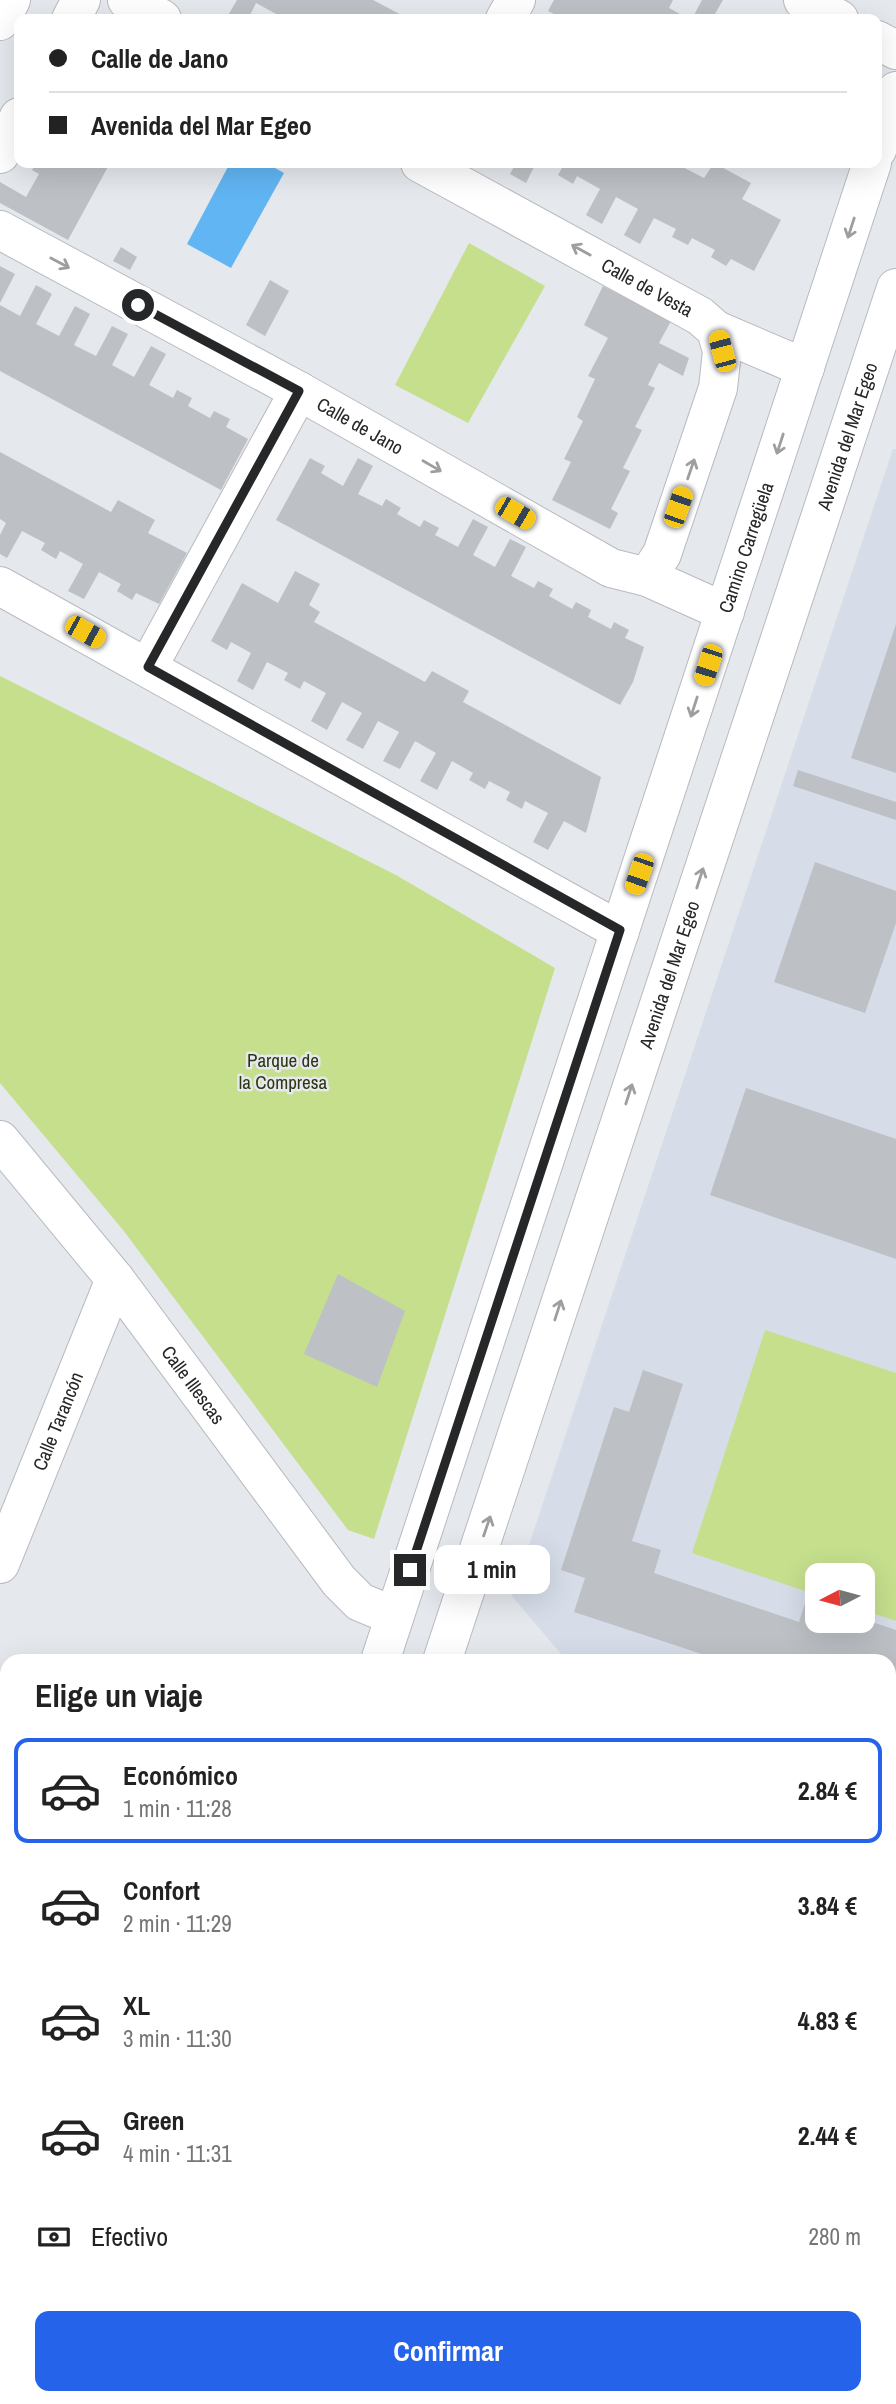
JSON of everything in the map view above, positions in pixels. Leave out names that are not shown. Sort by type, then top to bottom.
[{"type":"street","points":[[0,21],[11,0]]},
{"type":"street","points":[[127,0],[153,14]]},
{"type":"street","points":[[803,0],[830,14]]},
{"type":"street","points":[[882,134],[896,91]]},
{"type":"street","points":[[0,154],[14,127]]},
{"type":"street","name":"Calle de Vesta","points":[[430,168],[700,316],[716,330],[805,368]]},
{"type":"street","name":"Camino Carregüela","points":[[620,930],[870,168]]},
{"type":"street","name":"Calle de Jano","points":[[0,230],[299,391],[611,568],[647,577],[725,612]]},
{"type":"street","name":"Avenida del Mar Egeo","points":[[444,1654],[896,288]]},
{"type":"street","points":[[647,577],[662,554],[718,388],[722,351],[716,330]]},
{"type":"street","points":[[148,667],[299,391]]},
{"type":"street","points":[[0,586],[620,930],[382,1654]]},
{"type":"street","name":"Calle Illescas","points":[[0,1140],[115,1279],[339,1581],[360,1602],[394,1616]]},
{"type":"street","name":"Calle Tarancón","points":[[0,1564],[115,1279]]},
{"type":"shaded area","points":[[893,449],[896,449],[896,1654],[561,1654],[512,1596]]},
{"type":"green space","points":[[469,243],[545,286],[468,423],[395,385]]},
{"type":"green space","name":"Parque de la Compresa","points":[[0,676],[396,875],[555,968],[374,1539],[348,1530],[123,1230],[0,1083]]},
{"type":"green space","points":[[765,1330],[896,1373],[896,1621],[875,1614],[875,1563],[805,1563],[805,1591],[692,1553]]},
{"type":"water","points":[[227,168],[275,168],[284,173],[231,268],[187,244]]},
{"type":"building","points":[[237,0],[373,0],[400,14],[276,14],[256,3],[250,14],[229,14]]},
{"type":"building","points":[[554,0],[673,0],[669,8],[680,14],[554,14],[548,11]]},
{"type":"building","points":[[702,0],[723,0],[715,14],[695,14]]},
{"type":"building","points":[[107,168],[68,240],[0,203],[0,182],[26,197],[39,174],[32,170]]},
{"type":"building","points":[[513,168],[534,168],[526,183],[510,174]]},
{"type":"building","points":[[562,168],[685,168],[704,178],[711,168],[723,168],[751,183],[742,199],[781,220],[754,271],[731,259],[726,266],[711,257],[715,250],[692,238],[688,245],[672,237],[676,229],[654,218],[640,244],[624,235],[638,209],[616,197],[602,224],[586,215],[600,189],[577,176],[573,184],[558,175]]},
{"type":"building","points":[[121,247],[137,257],[130,270],[113,261]]},
{"type":"building","points":[[0,266],[15,274],[0,303]]},
{"type":"building","points":[[270,280],[289,291],[265,336],[246,325]]},
{"type":"building","points":[[36,285],[52,294],[36,324],[59,336],[75,306],[90,314],[74,345],[96,356],[112,326],[128,334],[112,365],[134,377],[151,346],[166,354],[149,385],[173,398],[177,390],[192,398],[188,406],[210,418],[214,411],[230,419],[226,427],[248,439],[221,490],[0,371],[0,305],[20,316]]},
{"type":"building","points":[[603,286],[671,321],[659,343],[689,358],[683,376],[659,363],[648,385],[655,388],[635,427],[642,430],[623,468],[630,471],[611,509],[618,513],[610,529],[552,500],[571,462],[564,459],[583,421],[577,417],[595,379],[588,376],[608,338],[584,325]]},
{"type":"building","points":[[0,452],[111,512],[118,500],[155,520],[148,533],[187,553],[159,604],[136,593],[132,600],[117,591],[121,584],[99,572],[84,599],[68,591],[83,564],[60,551],[56,559],[41,550],[45,543],[22,531],[7,558],[0,554],[0,535],[6,523],[0,519]]},
{"type":"building","points":[[310,458],[325,466],[321,473],[343,486],[358,458],[373,466],[358,494],[382,506],[386,499],[401,508],[397,514],[420,527],[424,520],[439,528],[435,535],[458,547],[473,519],[488,527],[473,555],[495,567],[510,539],[526,547],[511,576],[534,588],[538,581],[553,589],[549,596],[572,609],[576,602],[591,610],[588,617],[611,629],[614,622],[629,630],[625,638],[644,647],[633,682],[620,705],[276,520]]},
{"type":"building","points":[[295,571],[320,584],[309,605],[320,612],[314,622],[425,682],[432,671],[469,691],[463,702],[601,777],[586,833],[564,821],[548,850],[533,842],[548,813],[525,801],[522,809],[506,800],[510,792],[489,781],[485,789],[469,780],[473,773],[452,761],[437,790],[420,781],[436,753],[415,741],[400,769],[383,761],[399,732],[378,721],[363,749],[346,740],[362,713],[342,702],[327,730],[311,721],[326,693],[304,681],[300,689],[284,680],[288,673],[267,662],[253,690],[237,681],[251,653],[231,642],[227,650],[211,641],[242,583],[278,603]]},
{"type":"building","points":[[896,624],[896,773],[851,758]]},
{"type":"building","points":[[798,770],[896,802],[896,820],[793,786]]},
{"type":"building","points":[[815,862],[896,891],[896,923],[865,1013],[774,982]]},
{"type":"building","points":[[746,1088],[896,1139],[896,1259],[710,1195]]},
{"type":"building","points":[[338,1274],[405,1311],[377,1387],[304,1354]]},
{"type":"building","points":[[643,1370],[683,1384],[632,1541],[661,1550],[654,1573],[799,1622],[805,1603],[805,1633],[875,1633],[875,1623],[896,1630],[896,1654],[702,1654],[574,1612],[585,1578],[561,1570],[614,1407],[629,1412]]},
{"type":"route","points":[[138,305],[299,391],[148,667],[620,930],[410,1570]]}]
